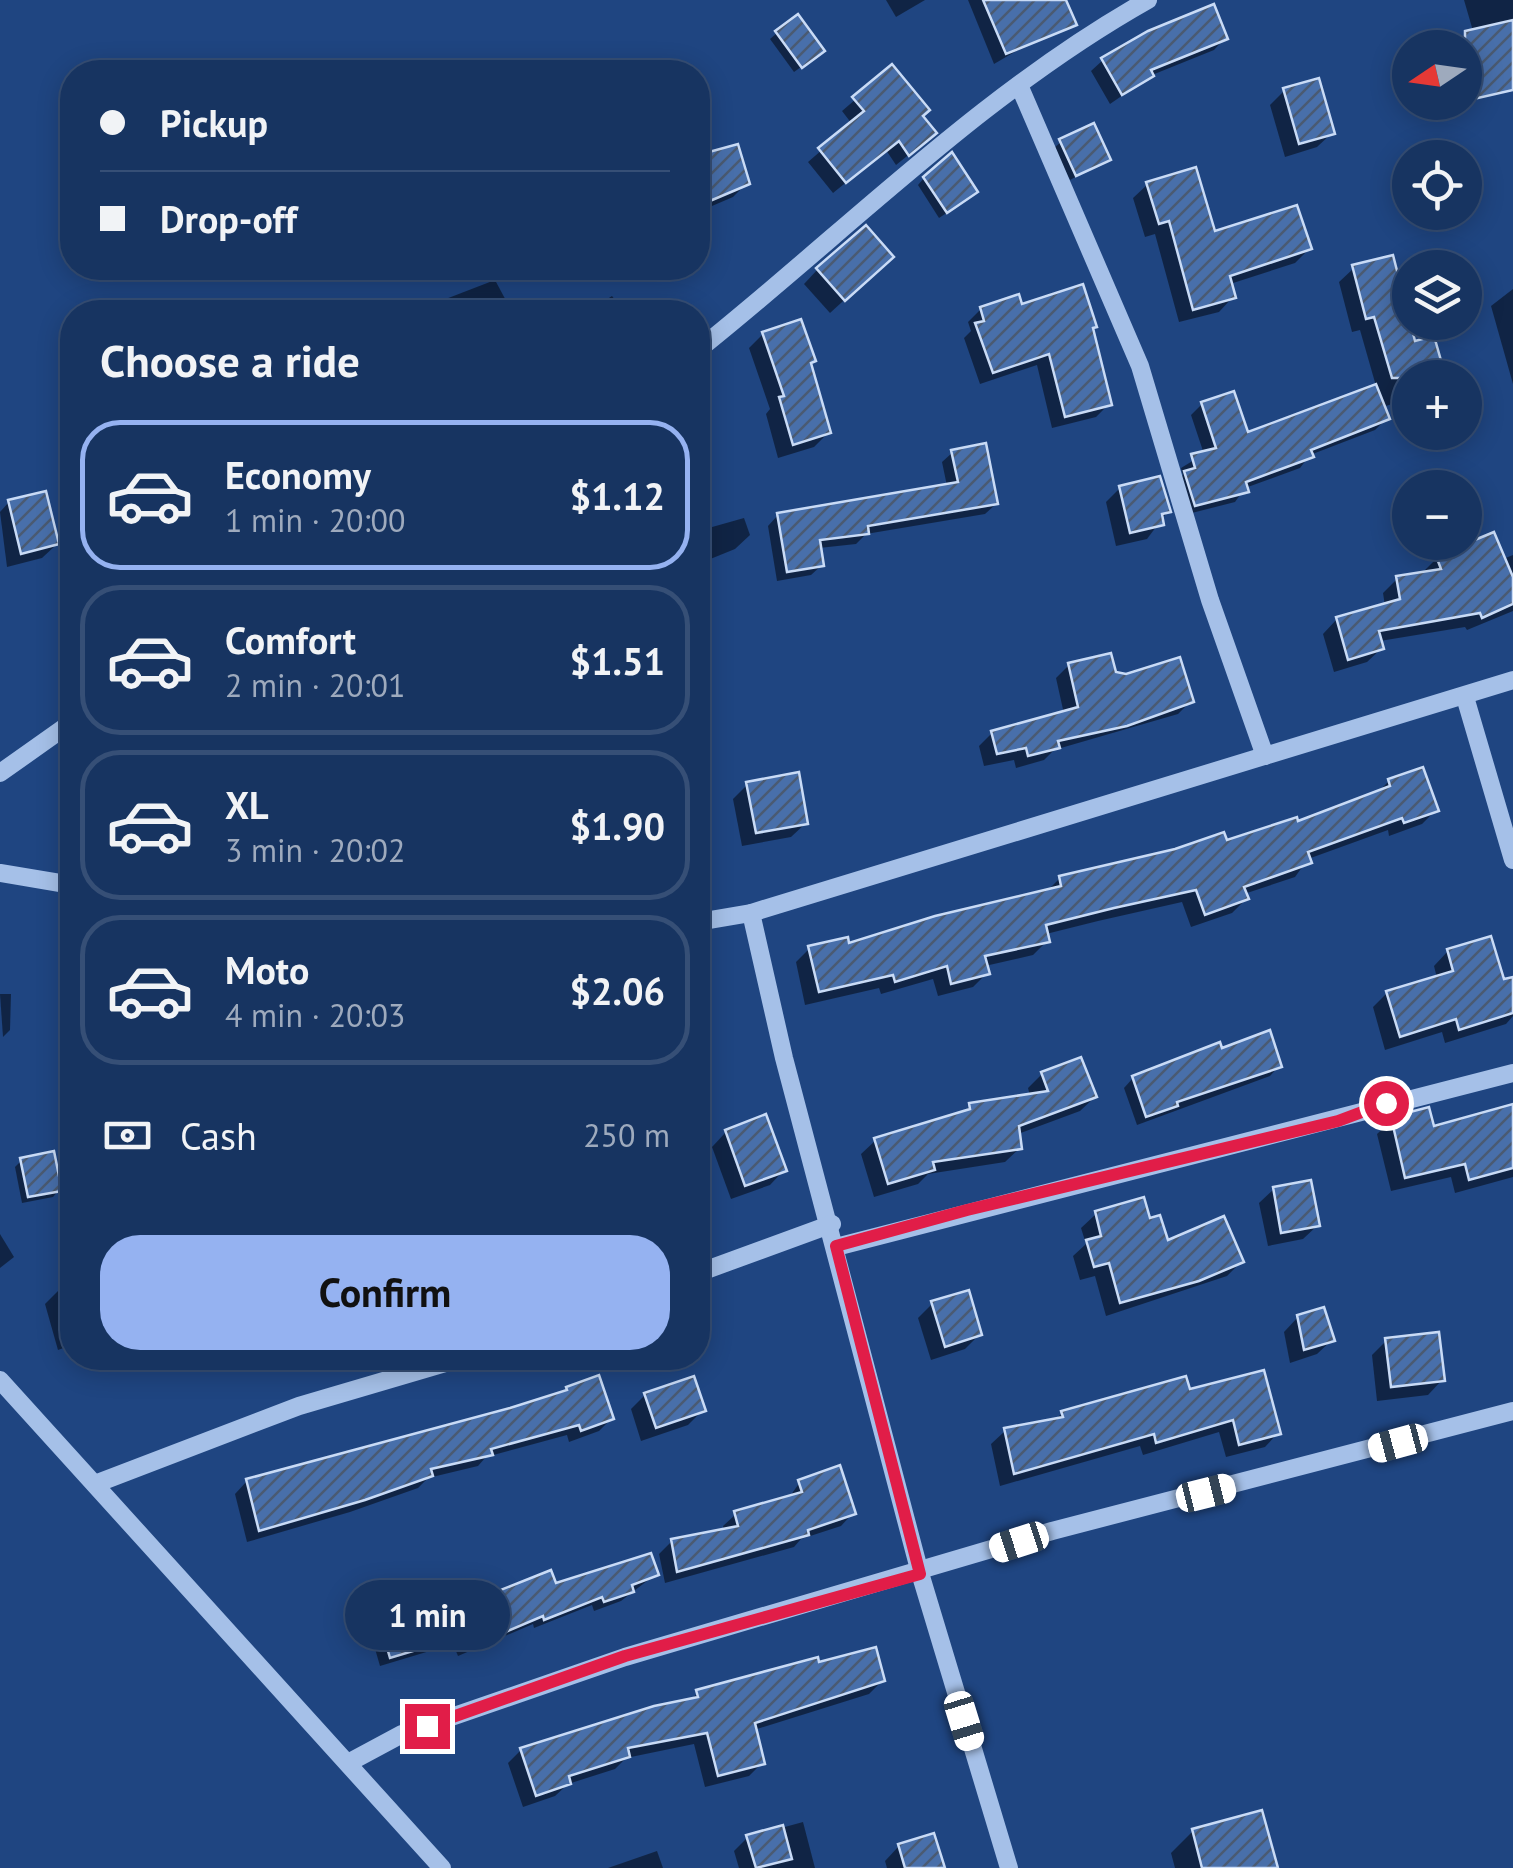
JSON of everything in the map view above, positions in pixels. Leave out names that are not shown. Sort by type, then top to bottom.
[{"type":"street","points":[[710,340],[782,283],[888,186],[1019,85],[1099,28],[1148,0]]},
{"type":"street","points":[[1019,85],[1140,366],[1210,600],[1265,756]]},
{"type":"street","points":[[710,920],[751,913],[1513,680]]},
{"type":"street","points":[[1464,697],[1513,860]]},
{"type":"street","points":[[0,773],[60,730]]},
{"type":"street","points":[[0,873],[60,883]]},
{"type":"street","points":[[751,913],[784,1058],[832,1224],[920,1574],[1008,1868]]},
{"type":"street","points":[[836,1246],[978,1207],[1338,1121],[1386,1103],[1513,1073]]},
{"type":"street","points":[[710,1269],[832,1224]]},
{"type":"street","points":[[94,1484],[299,1406],[421,1370]]},
{"type":"street","points":[[0,1380],[442,1868]]},
{"type":"street","points":[[348,1763],[402,1734],[625,1656],[920,1574],[1052,1531],[1284,1474],[1513,1411]]},
{"type":"building","points":[[983,0],[1066,0],[1077,25],[1006,54]]},
{"type":"building","points":[[1214,4],[1228,39],[1151,70],[1154,76],[1122,95],[1101,58],[1148,31]]},
{"type":"building","points":[[798,14],[825,51],[802,68],[775,31]]},
{"type":"building","points":[[1513,20],[1513,90],[1482,97],[1482,30],[1469,30]]},
{"type":"building","points":[[892,64],[930,110],[923,116],[937,133],[909,156],[899,141],[846,183],[818,148],[864,111],[852,97]]},
{"type":"building","points":[[1319,78],[1335,134],[1299,144],[1283,88]]},
{"type":"building","points":[[1094,123],[1111,160],[1076,176],[1059,139]]},
{"type":"building","points":[[738,144],[750,184],[710,201],[710,152]]},
{"type":"building","points":[[952,152],[978,192],[947,213],[923,177]]},
{"type":"building","points":[[1196,167],[1215,231],[1297,205],[1312,249],[1230,276],[1236,298],[1193,310],[1169,221],[1159,224],[1146,182]]},
{"type":"building","points":[[866,225],[894,257],[845,301],[816,268]]},
{"type":"building","points":[[1392,255],[1392,340],[1435,340],[1441,360],[1392,360],[1392,378],[1374,317],[1366,319],[1352,265]]},
{"type":"building","points":[[1083,284],[1097,327],[1093,328],[1112,405],[1065,417],[1049,354],[993,373],[975,323],[984,321],[980,307],[1019,294],[1022,304]]},
{"type":"building","points":[[801,319],[816,361],[811,363],[831,433],[793,445],[779,397],[784,396],[762,332]]},
{"type":"building","points":[[1376,384],[1390,419],[1311,450],[1314,457],[1246,482],[1249,492],[1195,506],[1184,471],[1195,468],[1191,454],[1216,448],[1201,402],[1234,391],[1248,432]]},
{"type":"building","points":[[986,443],[998,504],[868,526],[869,534],[820,540],[824,566],[787,572],[777,513],[958,482],[951,450]]},
{"type":"building","points":[[1160,476],[1171,512],[1162,514],[1164,525],[1130,533],[1119,486]]},
{"type":"building","points":[[46,491],[59,544],[21,554],[8,500]]},
{"type":"building","points":[[1494,532],[1513,577],[1513,604],[1482,618],[1480,613],[1379,631],[1384,649],[1348,660],[1336,617],[1400,599],[1396,576],[1441,569],[1438,560],[1482,560],[1482,537]]},
{"type":"building","points":[[1111,653],[1116,672],[1126,674],[1180,657],[1194,702],[1127,726],[1058,741],[1060,748],[1028,756],[1026,748],[997,754],[991,731],[1078,707],[1068,663]]},
{"type":"building","points":[[1423,767],[1439,811],[1404,823],[1402,818],[1308,852],[1312,863],[1244,887],[1249,899],[1205,915],[1196,890],[1046,925],[1050,942],[985,956],[990,974],[951,984],[947,966],[895,982],[893,975],[819,992],[808,946],[848,937],[849,943],[935,916],[1061,886],[1059,876],[1175,849],[1224,832],[1227,840],[1297,817],[1298,821],[1390,786],[1388,779]]},
{"type":"building","points":[[799,772],[808,824],[756,833],[746,782]]},
{"type":"building","points":[[1491,936],[1504,979],[1513,977],[1513,1013],[1459,1030],[1456,1019],[1400,1037],[1386,991],[1453,971],[1447,949]]},
{"type":"building","points":[[1270,1030],[1282,1067],[1177,1102],[1178,1106],[1146,1117],[1132,1076],[1220,1042],[1222,1048]]},
{"type":"building","points":[[1081,1057],[1097,1097],[1019,1126],[1022,1149],[933,1162],[935,1170],[888,1184],[874,1138],[970,1109],[969,1103],[1048,1091],[1041,1072]]},
{"type":"building","points":[[1513,1104],[1513,1168],[1469,1180],[1465,1164],[1405,1178],[1391,1117],[1429,1107],[1434,1126]]},
{"type":"building","points":[[766,1114],[787,1171],[745,1186],[725,1130]]},
{"type":"building","points":[[54,1151],[60,1191],[28,1197],[20,1158]]},
{"type":"building","points":[[1311,1180],[1320,1226],[1281,1233],[1273,1187]]},
{"type":"building","points":[[1144,1197],[1150,1218],[1160,1215],[1168,1240],[1224,1216],[1244,1262],[1199,1281],[1120,1303],[1109,1263],[1094,1267],[1086,1240],[1101,1236],[1095,1211]]},
{"type":"building","points":[[969,1290],[982,1335],[945,1347],[931,1301]]},
{"type":"building","points":[[1324,1307],[1335,1341],[1304,1350],[1297,1315]]},
{"type":"building","points":[[1439,1332],[1445,1381],[1391,1387],[1385,1338]]},
{"type":"building","points":[[1264,1370],[1281,1434],[1239,1445],[1233,1420],[1156,1443],[1154,1434],[1014,1474],[1004,1428],[1063,1417],[1061,1411],[1186,1376],[1190,1389]]},
{"type":"building","points":[[599,1375],[614,1419],[581,1431],[579,1425],[491,1449],[493,1455],[431,1469],[433,1476],[259,1531],[246,1479],[510,1408]]},
{"type":"building","points":[[694,1376],[706,1411],[656,1428],[644,1393]]},
{"type":"building","points":[[840,1465],[856,1514],[808,1530],[809,1535],[677,1572],[671,1539],[738,1526],[734,1511],[802,1492],[798,1480]]},
{"type":"building","points":[[651,1553],[659,1575],[632,1585],[634,1592],[604,1602],[602,1597],[544,1620],[543,1616],[468,1648],[463,1636],[390,1658],[378,1616],[485,1587],[488,1595],[551,1570],[556,1583]]},
{"type":"building","points":[[876,1647],[885,1681],[755,1723],[765,1764],[718,1776],[707,1733],[628,1748],[630,1757],[569,1776],[571,1784],[536,1796],[520,1748],[654,1706],[698,1697],[696,1690],[818,1657],[819,1662]]},
{"type":"building","points":[[1262,1810],[1278,1868],[1202,1868],[1192,1829]]},
{"type":"building","points":[[783,1825],[792,1859],[756,1868],[746,1835]]},
{"type":"building","points":[[934,1833],[945,1868],[905,1868],[898,1844]]},
{"type":"route","points":[[427,1726],[625,1656],[920,1574],[836,1246],[967,1210],[1338,1121],[1386,1103]]}]
